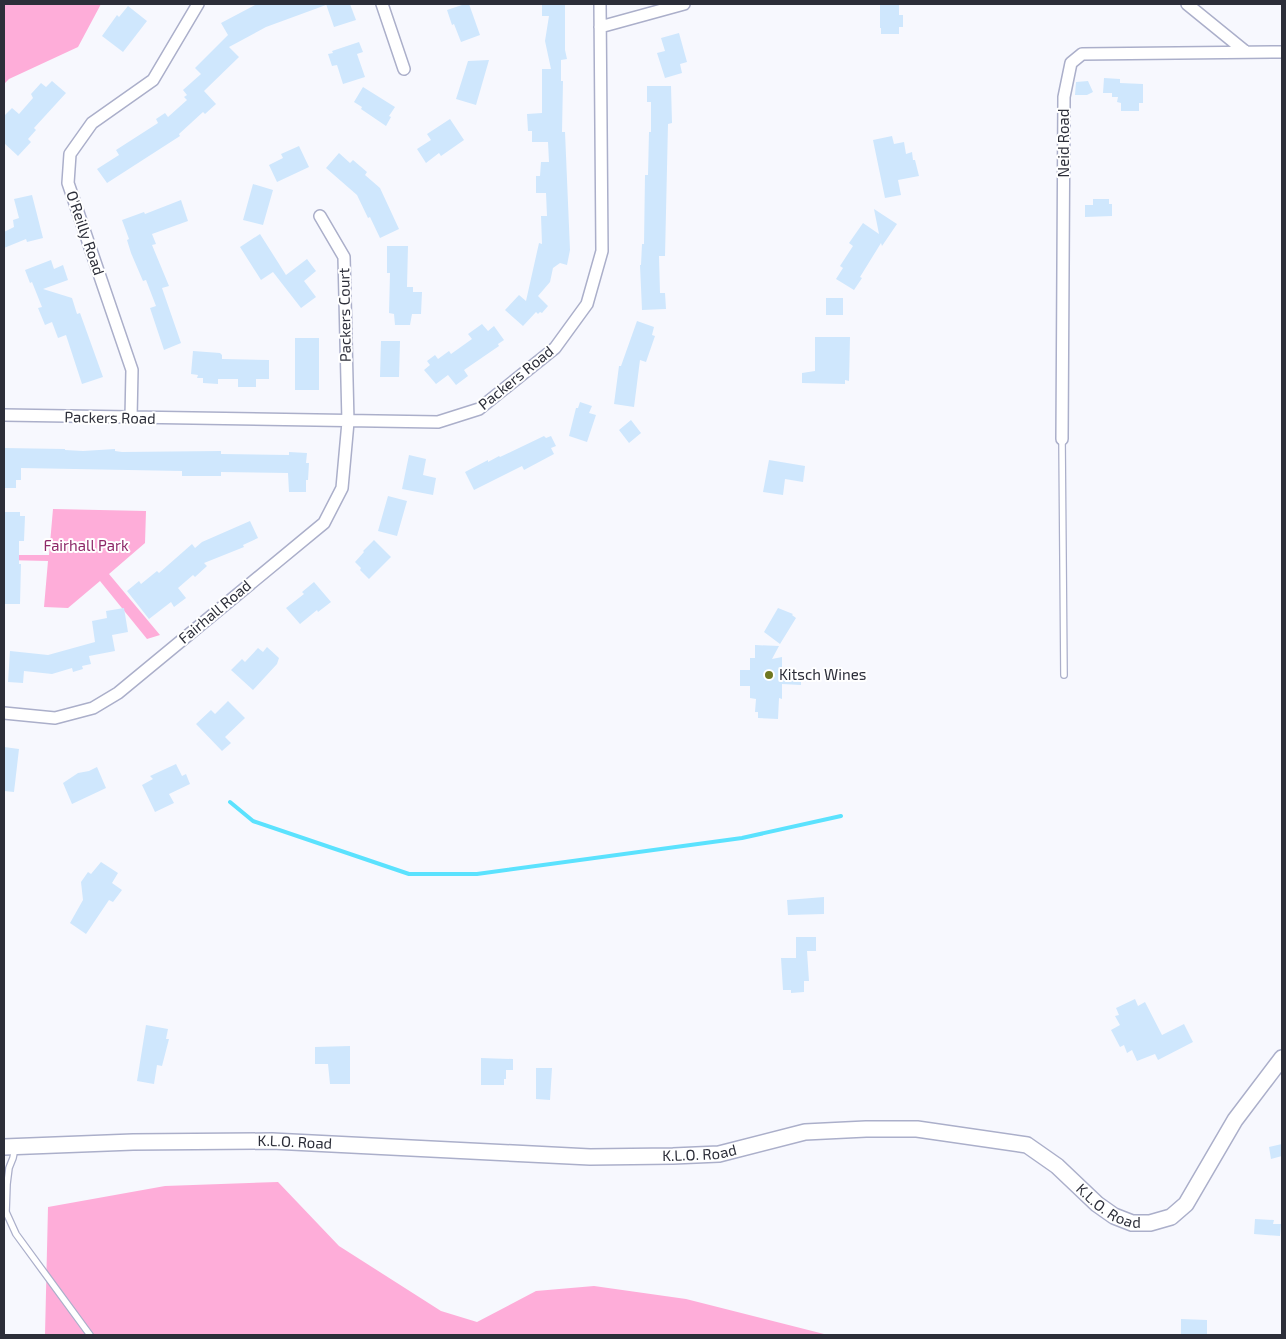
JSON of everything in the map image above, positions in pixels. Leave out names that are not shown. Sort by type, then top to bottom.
[{"type":"main road","name":"K.L.O. Road","points":[[10,1147],[133,1142],[272,1141],[590,1157],[719,1154],[805,1132],[917,1129],[1027,1145],[1057,1166],[1097,1204],[1114,1216],[1132,1223],[1150,1223],[1171,1217],[1186,1204],[1235,1120],[1282,1058]]},
{"type":"street","name":"O'Reilly Road","points":[[131,418],[132,370],[68,182],[70,154],[92,123],[153,80],[198,4]]},
{"type":"street","points":[[382,4],[404,69]]},
{"type":"street","name":"Packers Road","points":[[4,416],[438,422],[479,409],[555,348],[588,304],[602,251],[600,4]]},
{"type":"street","points":[[600,27],[684,4]]},
{"type":"street","points":[[1187,4],[1246,52]]},
{"type":"street","name":"Neid Road","points":[[1062,439],[1064,97],[1070,63],[1082,54],[1282,52]]},
{"type":"street","name":"Packers Court","points":[[320,216],[344,257],[348,422]]},
{"type":"street","name":"Fairhall Road","points":[[4,713],[56,718],[93,708],[118,693],[324,523],[342,488],[348,422]]},
{"type":"lane","points":[[1062,439],[1064,675]]},
{"type":"lane","points":[[10,1147],[13,1158],[9,1168],[5,1211],[16,1234],[90,1335]]},
{"type":"green space","points":[[4,4],[101,4],[78,47],[9,79],[4,84]]},
{"type":"green space","name":"Fairhall Park","points":[[53,509],[146,511],[145,543],[109,574],[160,635],[147,639],[100,581],[68,608],[44,607],[48,561],[4,560],[4,555],[49,555]]},
{"type":"green space","points":[[278,1182],[339,1246],[441,1311],[477,1322],[536,1291],[594,1286],[686,1299],[828,1335],[45,1335],[48,1207],[165,1186]]},
{"type":"building","points":[[257,4],[326,5],[266,27],[229,47],[239,57],[204,91],[216,104],[205,114],[203,112],[179,134],[180,136],[107,183],[97,169],[119,155],[116,150],[158,123],[156,119],[165,113],[168,117],[187,100],[184,97],[187,95],[183,90],[201,74],[195,68],[228,35],[221,23]]},
{"type":"building","points":[[326,4],[350,4],[356,20],[334,27]]},
{"type":"building","points":[[469,4],[480,35],[461,42],[447,10]]},
{"type":"building","points":[[542,4],[565,4],[565,50],[567,59],[561,60],[561,81],[563,81],[562,132],[565,132],[570,250],[567,265],[560,263],[553,268],[550,282],[538,296],[548,306],[542,313],[538,314],[536,312],[523,326],[505,310],[519,295],[526,301],[539,243],[542,244],[541,216],[547,216],[546,193],[536,193],[536,176],[540,176],[541,162],[549,162],[548,142],[532,142],[532,131],[528,131],[527,114],[542,113],[542,69],[551,69],[545,41],[549,16],[542,16]]},
{"type":"building","points":[[880,4],[899,4],[899,15],[903,15],[903,27],[899,27],[899,34],[881,34]]},
{"type":"building","points":[[128,6],[147,21],[123,52],[102,36],[117,15],[119,17]]},
{"type":"building","points":[[679,33],[687,62],[680,64],[682,73],[665,78],[657,53],[665,51],[661,38]]},
{"type":"building","points":[[359,42],[363,52],[357,54],[365,77],[343,84],[337,65],[332,66],[328,54]]},
{"type":"building","points":[[489,60],[476,105],[456,99],[468,61]]},
{"type":"building","points":[[1104,78],[1120,79],[1120,83],[1143,84],[1143,103],[1139,103],[1139,111],[1121,111],[1121,103],[1117,102],[1118,97],[1112,97],[1112,93],[1103,93]]},
{"type":"building","points":[[52,81],[66,93],[34,128],[36,130],[28,139],[31,142],[18,156],[4,143],[4,116],[12,108],[19,114],[33,98],[31,94],[41,83],[46,87]]},
{"type":"building","points":[[1088,81],[1093,92],[1087,95],[1075,95],[1076,82]]},
{"type":"building","points":[[647,86],[671,86],[672,123],[668,124],[665,256],[659,256],[660,293],[665,293],[666,309],[642,310],[640,265],[642,244],[644,244],[645,175],[648,175],[649,132],[651,132],[651,102],[647,102]]},
{"type":"building","points":[[363,87],[395,107],[389,116],[391,117],[386,126],[354,102]]},
{"type":"building","points":[[450,119],[464,140],[441,156],[439,153],[426,163],[417,149],[431,140],[427,134]]},
{"type":"building","points":[[892,136],[894,144],[904,142],[906,154],[912,152],[919,176],[898,180],[901,195],[885,198],[873,140]]},
{"type":"building","points":[[299,146],[309,167],[277,182],[269,165],[283,158],[281,154]]},
{"type":"building","points":[[339,153],[350,163],[353,160],[367,172],[365,175],[380,188],[399,229],[380,238],[357,195],[326,168]]},
{"type":"building","points":[[253,184],[273,190],[263,225],[243,220]]},
{"type":"building","points":[[32,195],[43,238],[27,242],[26,239],[4,248],[4,232],[14,227],[13,220],[19,218],[14,199]]},
{"type":"building","points":[[1093,199],[1109,199],[1109,204],[1112,204],[1112,216],[1085,217],[1085,205],[1093,205]]},
{"type":"building","points":[[181,200],[188,221],[152,234],[156,244],[152,245],[169,286],[162,288],[181,343],[164,350],[150,308],[156,306],[146,280],[143,281],[131,253],[127,240],[129,239],[122,220],[144,212],[145,214]]},
{"type":"building","points":[[874,209],[897,224],[882,246],[881,243],[854,290],[836,279],[843,268],[840,266],[853,246],[849,243],[863,223],[879,234]]},
{"type":"building","points":[[260,234],[286,275],[307,259],[316,271],[304,281],[316,297],[301,308],[273,272],[261,280],[240,247]]},
{"type":"building","points":[[387,246],[408,246],[407,287],[413,287],[413,292],[422,292],[421,314],[412,314],[410,325],[395,325],[394,314],[389,313],[390,273],[387,273]]},
{"type":"building","points":[[51,260],[54,269],[63,265],[68,280],[43,289],[72,298],[77,314],[80,313],[103,377],[82,384],[66,335],[58,338],[52,322],[45,325],[38,308],[42,307],[25,270]]},
{"type":"building","points":[[826,298],[843,298],[843,315],[826,315]]},
{"type":"building","points":[[637,321],[654,327],[652,335],[655,336],[646,362],[640,360],[634,407],[614,404],[619,366],[621,366]]},
{"type":"building","points":[[482,324],[488,331],[494,326],[504,340],[498,344],[499,346],[464,370],[468,376],[456,385],[448,375],[436,384],[424,370],[430,365],[427,361],[435,355],[438,359],[449,351],[451,354],[472,339],[468,334]]},
{"type":"building","points":[[815,337],[850,337],[849,381],[845,380],[845,384],[802,383],[802,373],[815,371]]},
{"type":"building","points":[[295,338],[319,338],[319,390],[295,390]]},
{"type":"building","points":[[381,341],[400,341],[399,377],[380,377]]},
{"type":"building","points":[[193,351],[220,353],[222,359],[269,360],[269,379],[256,379],[256,387],[238,387],[238,379],[218,379],[218,384],[203,383],[203,378],[197,378],[198,375],[191,374]]},
{"type":"building","points":[[580,402],[592,406],[589,413],[596,415],[587,442],[569,436],[576,408],[578,408]]},
{"type":"building","points":[[631,420],[641,433],[629,443],[619,430]]},
{"type":"building","points":[[544,436],[546,438],[551,436],[556,446],[551,448],[554,454],[524,470],[522,466],[474,490],[465,472]]},
{"type":"building","points":[[4,448],[83,451],[115,449],[115,451],[122,452],[221,451],[221,454],[289,455],[289,452],[307,453],[306,463],[309,463],[308,480],[306,480],[306,492],[289,492],[288,473],[221,472],[221,476],[182,476],[182,471],[21,468],[21,480],[16,480],[16,488],[4,488]]},
{"type":"building","points":[[409,455],[426,459],[423,475],[436,478],[433,495],[402,489]]},
{"type":"building","points":[[769,460],[805,466],[803,482],[785,479],[783,495],[763,492]]},
{"type":"building","points":[[388,496],[407,501],[397,536],[378,531]]},
{"type":"building","points":[[4,512],[20,512],[20,516],[25,516],[24,541],[19,541],[19,564],[21,564],[20,604],[4,604]]},
{"type":"building","points":[[250,521],[258,538],[243,545],[244,547],[204,563],[207,566],[195,577],[193,575],[178,588],[186,598],[174,607],[171,602],[149,619],[127,591],[139,581],[141,584],[157,571],[159,573],[192,544],[195,548],[202,542]]},
{"type":"building","points":[[374,540],[391,557],[369,579],[355,562]]},
{"type":"building","points":[[314,582],[331,602],[318,612],[317,610],[300,624],[286,608],[304,594],[302,592]]},
{"type":"building","points":[[124,608],[128,632],[112,635],[115,651],[89,656],[91,664],[82,666],[83,669],[73,672],[72,668],[52,674],[24,671],[23,683],[8,682],[10,651],[48,655],[95,642],[92,621],[107,618],[106,611]]},
{"type":"building","points":[[778,608],[793,614],[796,618],[780,644],[764,632]]},
{"type":"building","points":[[755,645],[779,646],[772,659],[782,657],[782,671],[801,671],[801,685],[782,684],[782,699],[779,698],[778,719],[758,718],[758,712],[755,712],[756,699],[750,698],[750,686],[740,686],[740,670],[750,670],[750,658],[755,658]]},
{"type":"building","points":[[267,647],[279,658],[277,664],[253,690],[231,670],[242,659],[245,662],[258,648],[263,652]]},
{"type":"building","points":[[228,701],[245,718],[225,737],[231,743],[222,751],[196,724],[211,710],[215,714]]},
{"type":"building","points":[[4,747],[19,749],[14,792],[4,791]]},
{"type":"building","points":[[176,764],[182,776],[186,774],[190,784],[169,794],[174,803],[155,812],[142,785],[153,779],[150,776]]},
{"type":"building","points":[[97,767],[106,788],[72,804],[63,783],[78,773]]},
{"type":"building","points":[[101,862],[118,873],[112,883],[122,890],[113,902],[109,900],[86,934],[70,923],[83,900],[81,882],[88,872],[91,874]]},
{"type":"building","points":[[824,897],[824,914],[788,915],[787,900]]},
{"type":"building","points":[[796,937],[816,937],[816,951],[807,951],[809,981],[804,981],[804,992],[791,993],[791,990],[783,990],[781,958],[796,958]]},
{"type":"building","points":[[1135,999],[1138,1006],[1145,1002],[1162,1035],[1184,1024],[1193,1042],[1158,1060],[1155,1054],[1137,1061],[1132,1050],[1127,1053],[1124,1045],[1120,1047],[1111,1030],[1120,1025],[1115,1016],[1119,1015],[1116,1008]]},
{"type":"building","points":[[146,1025],[168,1029],[166,1039],[169,1039],[162,1066],[157,1065],[154,1084],[137,1081]]},
{"type":"building","points":[[350,1046],[350,1084],[330,1084],[328,1064],[315,1064],[315,1047]]},
{"type":"building","points":[[481,1058],[513,1059],[513,1070],[506,1070],[504,1085],[481,1085]]},
{"type":"building","points":[[536,1068],[552,1068],[550,1100],[536,1099]]},
{"type":"building","points":[[1282,1144],[1282,1156],[1271,1159],[1269,1147]]},
{"type":"building","points":[[1255,1219],[1274,1220],[1273,1224],[1281,1224],[1280,1236],[1254,1234]]},
{"type":"building","points":[[1181,1319],[1207,1320],[1207,1335],[1181,1335]]},
{"type":"waterway","points":[[230,802],[253,821],[409,874],[477,874],[742,838],[841,816]]},
{"type":"place","name":"Kitsch Wines","points":[[769,675]]}]
